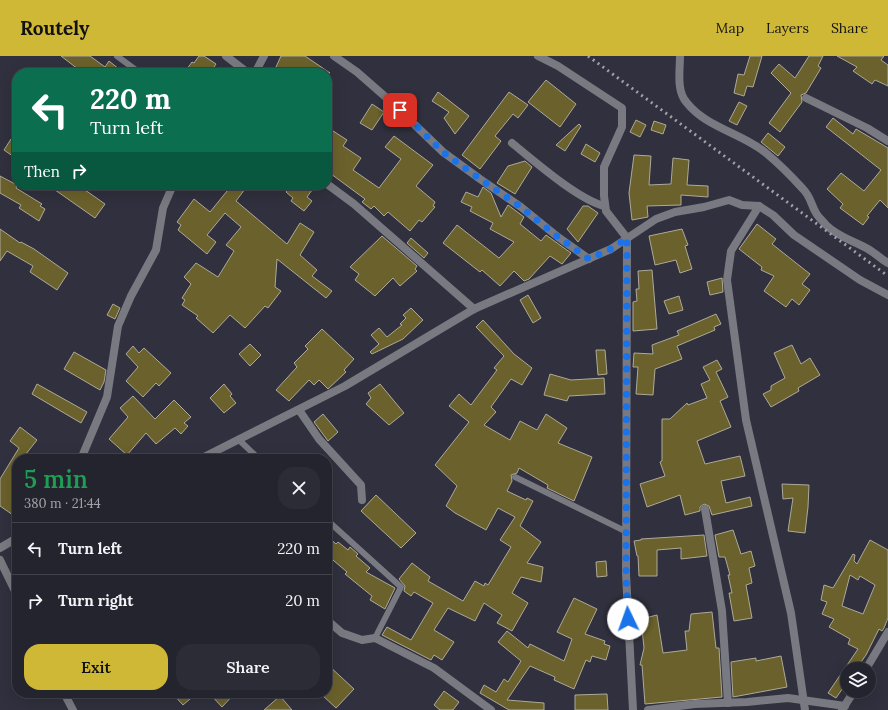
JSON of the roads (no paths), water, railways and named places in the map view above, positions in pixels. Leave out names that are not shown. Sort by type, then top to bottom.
[{"type":"street","points":[[226,56],[242,68]]},
{"type":"street","points":[[258,68],[264,56]]},
{"type":"street","points":[[334,56],[357,72],[390,100],[443,152],[521,207],[558,237],[589,259]]},
{"type":"street","points":[[538,56],[558,66],[622,108],[622,127],[604,167],[606,211],[627,238],[626,574],[633,710]]},
{"type":"street","points":[[680,56],[680,88],[686,103],[699,114],[753,143],[767,154],[803,189],[813,202],[816,213],[828,226],[849,240],[869,249],[888,263]]},
{"type":"street","points":[[806,98],[860,124],[888,141]]},
{"type":"street","points":[[512,144],[594,204],[605,206]]},
{"type":"street","points":[[332,188],[354,204],[474,310]]},
{"type":"street","points":[[84,454],[107,397],[118,326],[131,296],[156,250],[163,208],[171,190]]},
{"type":"street","points":[[210,454],[299,410],[384,364],[474,310],[611,249],[656,219],[675,212],[704,207],[729,200],[742,205],[759,206],[772,215],[794,235],[860,280],[888,295]]},
{"type":"street","points":[[759,206],[731,251],[727,280],[746,420],[791,613],[805,710]]},
{"type":"street","points":[[299,410],[319,439],[361,485],[362,500]]},
{"type":"street","points":[[705,509],[722,611],[728,703]]},
{"type":"street","points":[[0,548],[12,541]]},
{"type":"street","points":[[0,560],[12,585]]},
{"type":"street","points":[[332,624],[342,633],[362,640],[375,638],[434,668],[491,710]]},
{"type":"street","points":[[870,662],[888,632]]},
{"type":"street","points":[[67,698],[73,710]]},
{"type":"street","points":[[648,710],[695,704],[788,698],[844,708],[850,698]]},
{"type":"lane","points":[[117,56],[133,68]]},
{"type":"lane","points":[[238,439],[254,454]]},
{"type":"lane","points":[[515,477],[627,532]]},
{"type":"lane","points":[[332,525],[401,587],[375,638]]},
{"type":"railway","points":[[588,56],[888,276]]}]
